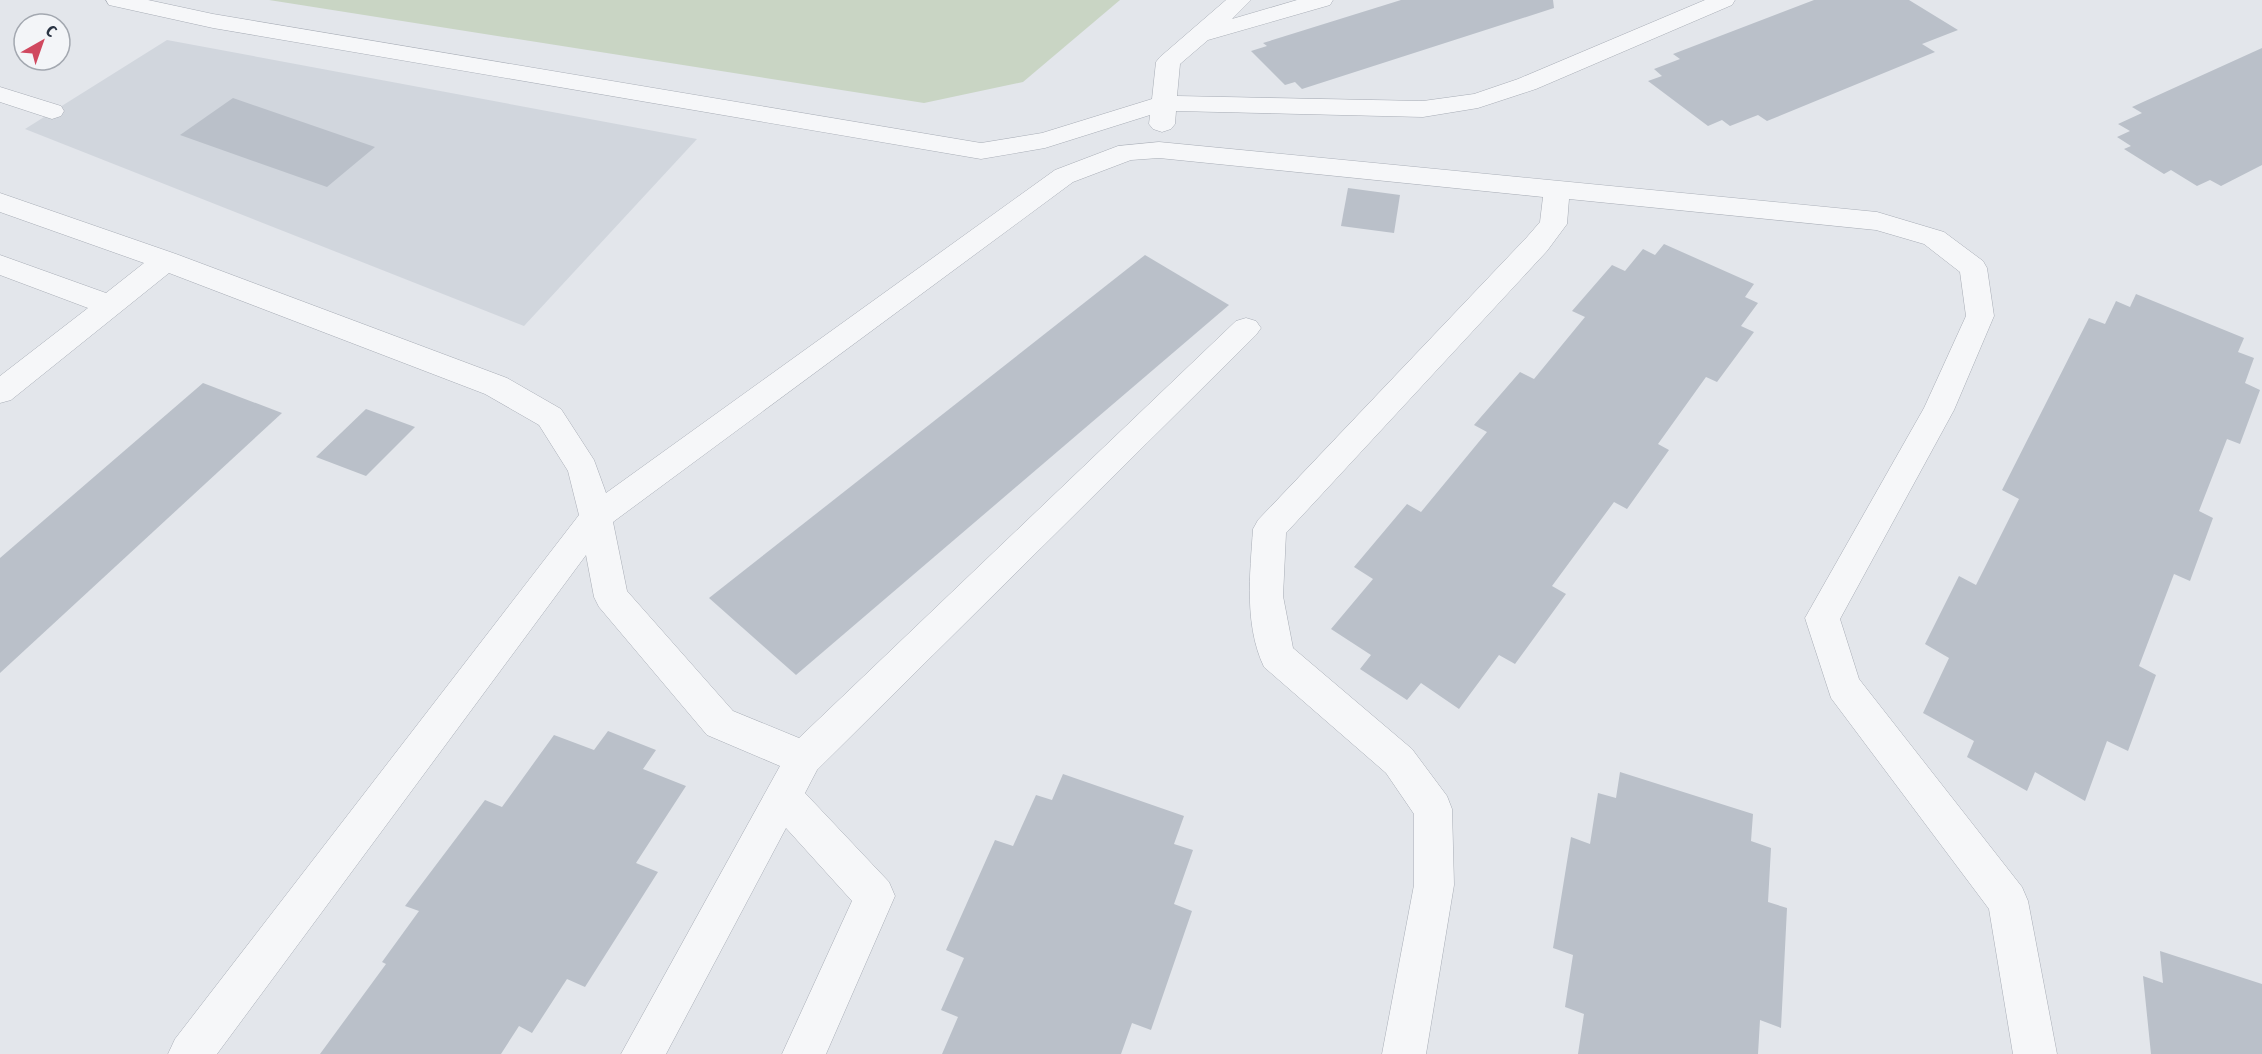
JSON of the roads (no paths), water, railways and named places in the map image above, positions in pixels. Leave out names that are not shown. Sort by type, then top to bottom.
[{"type":"street","points":[[117,0],[213,21],[981,151],[1044,140],[1164,103],[1423,109],[1478,101],[1527,84],[1724,0]]},
{"type":"street","points":[[1159,150],[1168,62],[1240,0]]},
{"type":"street","points":[[1202,35],[1322,0]]},
{"type":"street","points":[[0,94],[52,111]]},
{"type":"street","points":[[190,1054],[596,517],[1064,176],[1127,152],[1159,150],[1877,221],[1934,238],[1973,268],[1980,316],[1939,410],[1822,618],[1844,687],[2008,901],[2035,1054]]},
{"type":"street","points":[[1404,1054],[1434,885],[1433,809],[1400,761],[1277,656],[1266,596],[1270,529],[1553,224],[1557,190]]},
{"type":"street","points":[[0,202],[166,261],[496,386],[550,417],[583,469],[596,517],[611,597],[720,723],[804,758]]},
{"type":"street","points":[[0,392],[166,261]]},
{"type":"street","points":[[0,265],[110,305]]},
{"type":"street","points":[[643,1054],[804,758],[1246,328]]},
{"type":"street","points":[[782,796],[875,896],[804,1054]]}]
